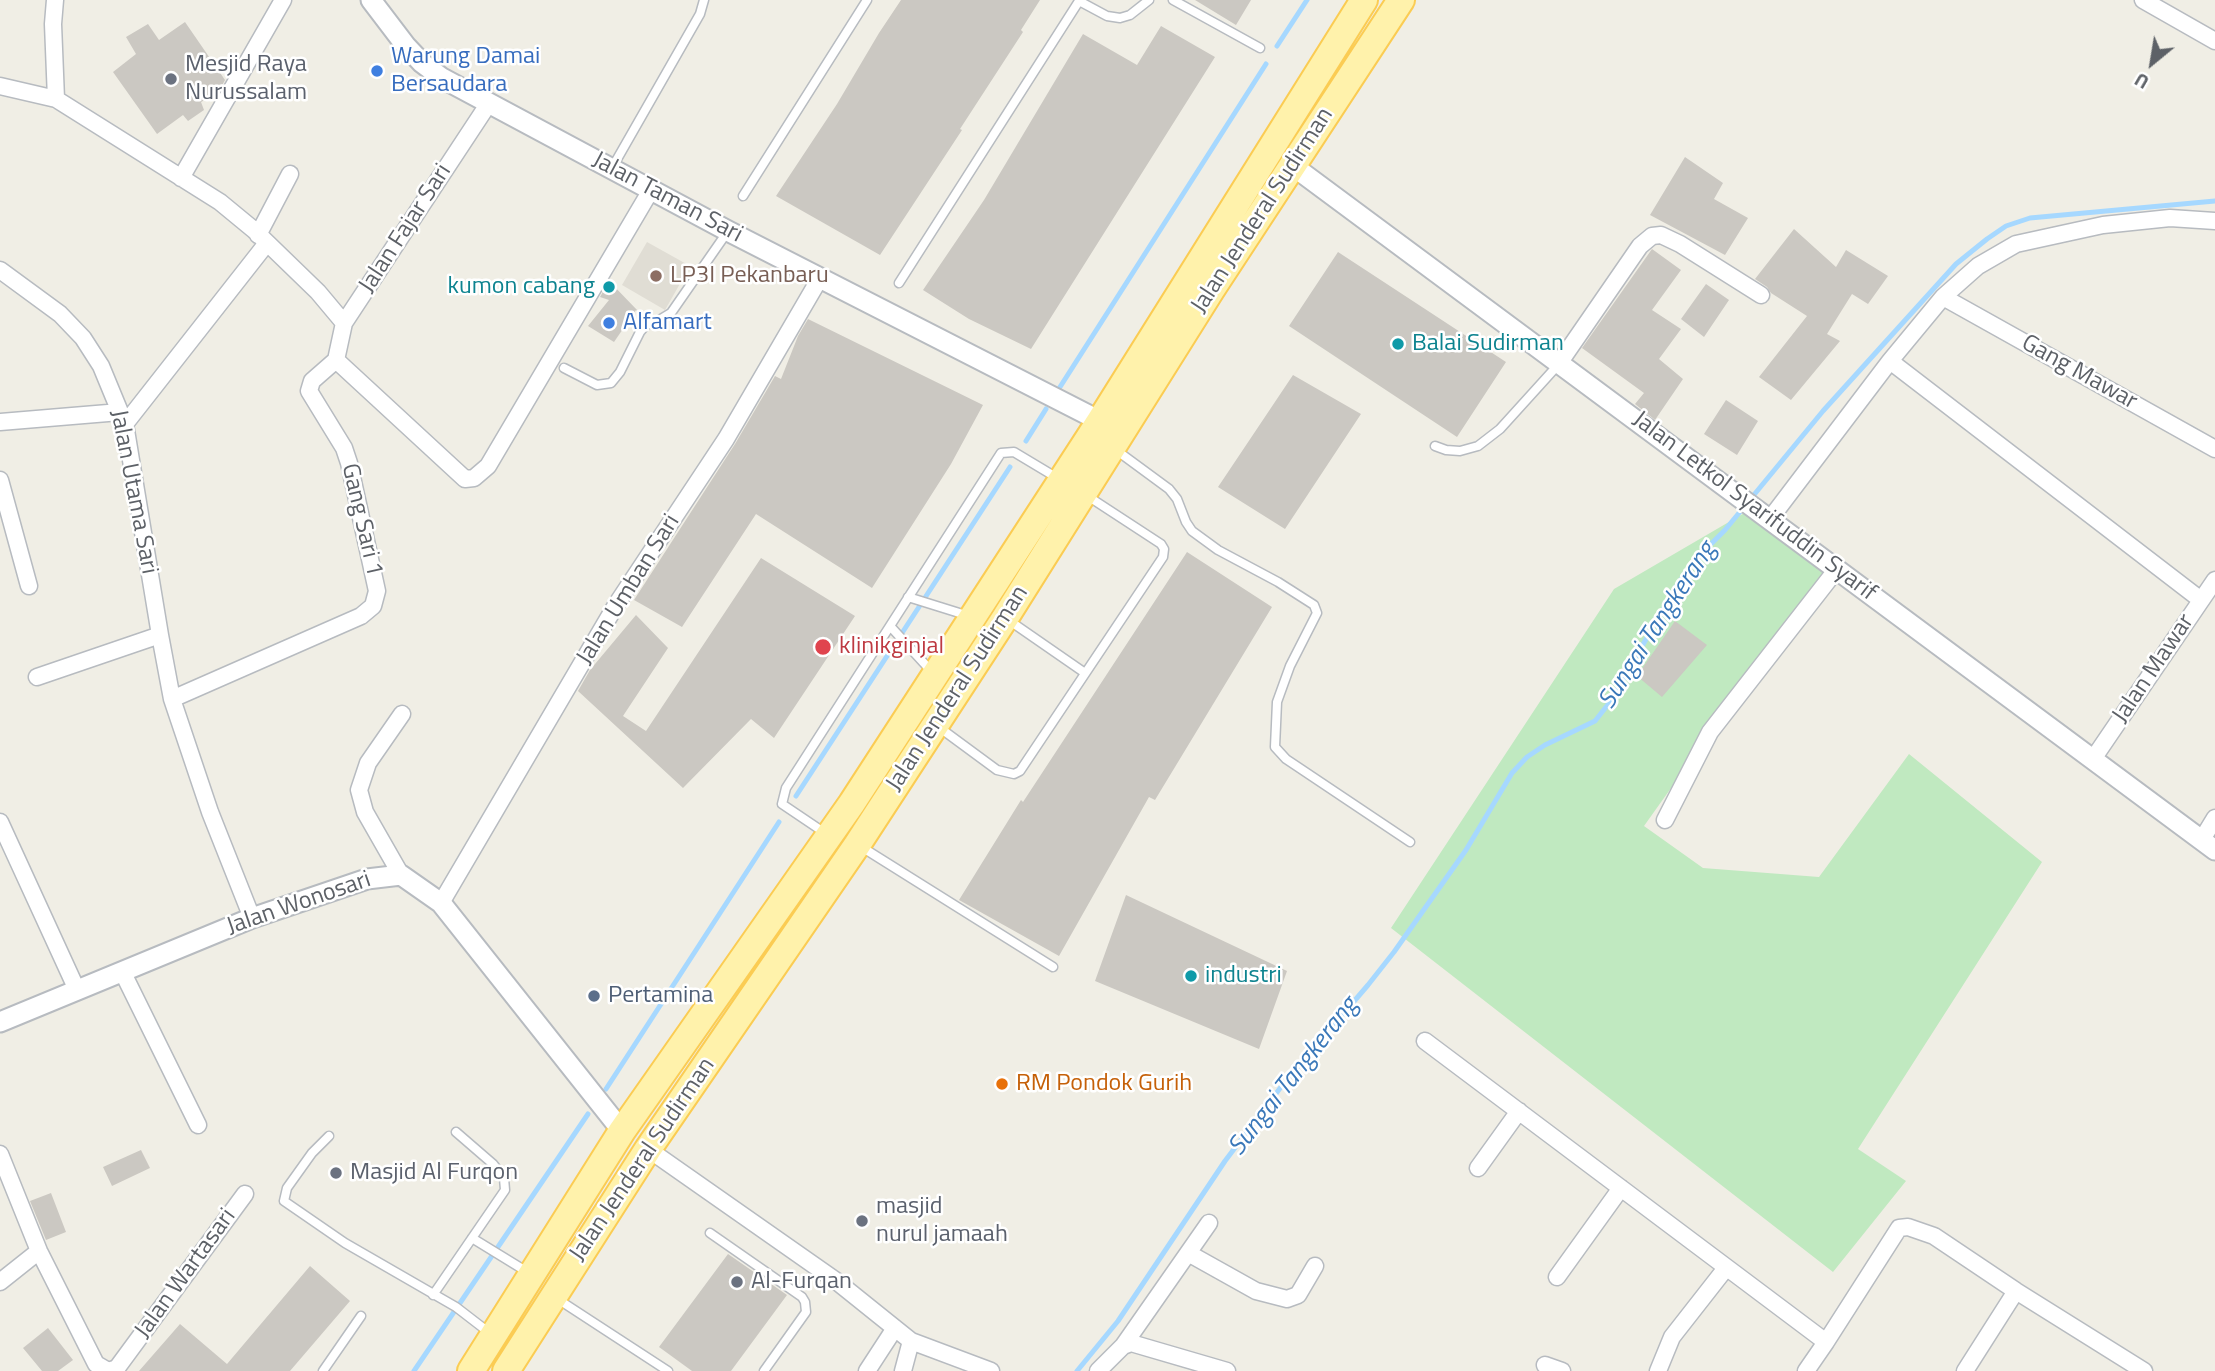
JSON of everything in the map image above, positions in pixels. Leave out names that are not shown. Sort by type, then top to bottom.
[{"type":"main road","name":"Jalan Jenderal Sudirman","points":[[506,1371],[648,1149],[857,845],[1004,618],[1072,487],[1100,421],[1364,0]]},
{"type":"main road","name":"Jalan Jenderal Sudirman","points":[[471,1371],[494,1335],[522,1269],[829,835],[972,617],[1072,487],[1112,447],[1401,0]]},
{"type":"street","points":[[55,0],[53,24],[56,99]]},
{"type":"street","points":[[181,178],[283,0]]},
{"type":"street","name":"Jalan Taman Sari","points":[[371,0],[422,63],[442,78],[728,231],[1100,421]]},
{"type":"street","points":[[2143,0],[2215,41]]},
{"type":"street","points":[[0,86],[56,99],[220,202],[318,292],[344,323]]},
{"type":"street","name":"Jalan Fajar Sari","points":[[336,360],[344,323],[489,103]]},
{"type":"street","name":"Jalan Letkol Syarifuddin Syarif","points":[[1293,166],[2208,845]]},
{"type":"street","points":[[0,422],[123,418],[262,239],[290,174]]},
{"type":"street","points":[[336,360],[465,480],[474,478],[488,466],[651,190]]},
{"type":"street","points":[[1767,517],[1943,297],[1978,266],[2016,244],[2103,225],[2171,218],[2215,221]]},
{"type":"street","points":[[1560,362],[1640,246],[1652,236],[1661,235],[1681,244],[1761,295]]},
{"type":"street","name":"Jalan Utama Sari","points":[[0,271],[60,314],[83,338],[101,366],[123,418],[172,699],[210,812],[252,918]]},
{"type":"street","name":"Jalan Umban Sari","points":[[441,904],[616,605],[726,439],[820,278]]},
{"type":"street","name":"Gang Mawar","points":[[1943,297],[2215,449]]},
{"type":"street","name":"Gang Sari 1","points":[[172,699],[362,616],[373,606],[377,591],[349,463],[344,448],[309,391],[312,381],[336,360]]},
{"type":"street","points":[[1890,361],[2201,600]]},
{"type":"street","points":[[0,480],[5,520],[29,586]]},
{"type":"street","points":[[1665,820],[1710,732],[1837,569]]},
{"type":"street","name":"Jalan Mawar","points":[[2093,759],[2215,580]]},
{"type":"street","points":[[37,677],[160,635]]},
{"type":"street","points":[[401,875],[365,812],[359,790],[368,763],[402,715]]},
{"type":"street","points":[[2208,845],[2215,818]]},
{"type":"street","points":[[0,822],[77,989]]},
{"type":"street","name":"Jalan Wonosari","points":[[0,1022],[252,918],[367,878],[401,875],[441,904],[622,1131]]},
{"type":"street","points":[[122,971],[198,1125]]},
{"type":"street","points":[[1425,1041],[1826,1342]]},
{"type":"street","points":[[1478,1168],[1519,1111]]},
{"type":"street","points":[[648,1149],[835,1280],[911,1341],[991,1371]]},
{"type":"street","name":"Jalan Wartasari","points":[[0,1154],[39,1251],[96,1364],[103,1370],[114,1370],[245,1194]]},
{"type":"street","points":[[1557,1278],[1621,1188]]},
{"type":"street","points":[[1098,1371],[1123,1346],[1209,1223]]},
{"type":"street","points":[[1805,1371],[1899,1228],[1919,1229],[1934,1236],[2133,1368]]},
{"type":"street","points":[[0,1282],[39,1251]]},
{"type":"street","points":[[1188,1253],[1256,1291],[1287,1299],[1298,1295],[1315,1266]]},
{"type":"street","points":[[1658,1371],[1672,1337],[1726,1268]]},
{"type":"street","points":[[1965,1371],[2016,1291]]},
{"type":"street","points":[[867,1371],[895,1328]]},
{"type":"street","points":[[903,1371],[911,1341]]},
{"type":"street","points":[[1123,1346],[1131,1343],[1227,1371]]},
{"type":"street","points":[[1545,1365],[1562,1371]]},
{"type":"lane","points":[[612,168],[700,14],[704,0]]},
{"type":"lane","points":[[743,196],[867,0]]},
{"type":"lane","points":[[899,283],[1078,1],[1107,16],[1119,18],[1130,15],[1149,0]]},
{"type":"lane","points":[[1173,0],[1260,48]]},
{"type":"lane","points":[[564,368],[597,385],[611,383],[640,332],[646,325],[671,313],[728,231]]},
{"type":"lane","points":[[1435,446],[1460,451],[1478,446],[1500,429],[1560,362]]},
{"type":"lane","points":[[1112,447],[1169,489],[1192,531],[1218,550],[1314,605],[1317,613],[1290,666],[1277,702],[1275,747],[1286,759],[1410,842]]},
{"type":"lane","points":[[829,835],[785,807],[782,804],[783,794],[1002,453],[1014,452],[1161,544],[1164,553],[1020,771],[1014,774],[997,770],[934,724]]},
{"type":"lane","points":[[911,598],[972,617]]},
{"type":"lane","points":[[1004,618],[1085,673]]},
{"type":"lane","points":[[892,628],[935,676]]},
{"type":"lane","points":[[857,845],[1053,967]]},
{"type":"lane","points":[[433,1295],[505,1190],[503,1178],[492,1164],[456,1132]]},
{"type":"lane","points":[[329,1136],[312,1153],[287,1188],[284,1201],[290,1208],[345,1243],[456,1307],[494,1335]]},
{"type":"lane","points":[[710,1233],[802,1297],[805,1302],[806,1312],[764,1371]]},
{"type":"lane","points":[[472,1238],[522,1269]]},
{"type":"lane","points":[[554,1297],[668,1371]]},
{"type":"lane","points":[[323,1371],[361,1316]]},
{"type":"shaded area","name":"LP3I Pekanbaru","points":[[647,242],[690,266],[665,310],[622,285]]},
{"type":"green space","points":[[1746,512],[1825,572],[1644,826],[1703,868],[1819,877],[1909,754],[2042,862],[1858,1149],[1906,1181],[1833,1272],[1391,928],[1614,589]]},
{"type":"building","points":[[901,0],[1040,0],[1021,30],[1023,32],[960,129],[962,130],[880,255],[776,196]]},
{"type":"building","points":[[1195,0],[1251,0],[1236,25]]},
{"type":"building","name":"Mesjid Raya Nurussalam","points":[[185,22],[225,80],[218,93],[201,102],[204,110],[188,121],[183,115],[157,134],[113,72],[136,54],[126,37],[148,24],[159,40]]},
{"type":"building","points":[[1161,26],[1215,57],[1031,349],[969,319],[923,290],[984,200],[1083,34],[1137,65]]},
{"type":"building","points":[[1685,157],[1723,183],[1714,199],[1748,218],[1725,255],[1650,215]]},
{"type":"building","points":[[1794,229],[1836,267],[1846,250],[1888,276],[1868,304],[1852,294],[1827,334],[1840,341],[1791,400],[1759,377],[1807,316],[1771,293],[1755,279]]},
{"type":"building","points":[[1652,249],[1681,270],[1652,310],[1681,329],[1659,359],[1683,379],[1655,420],[1635,404],[1644,393],[1582,348]]},
{"type":"building","name":"Balai Sudirman","points":[[1338,252],[1506,362],[1457,437],[1289,326]]},
{"type":"building","points":[[609,281],[638,311],[636,310],[614,342],[588,326],[609,300],[600,297]]},
{"type":"building","points":[[1706,284],[1729,300],[1704,337],[1681,319]]},
{"type":"building","points":[[808,319],[983,405],[951,464],[872,588],[756,514],[682,627],[634,600],[735,444],[775,376],[781,379],[798,336]]},
{"type":"building","points":[[1293,375],[1361,414],[1285,529],[1218,487]]},
{"type":"building","points":[[1726,400],[1758,421],[1737,455],[1704,434]]},
{"type":"building","points":[[1187,552],[1272,607],[1155,800],[1149,797],[1059,956],[959,900],[1021,800],[1023,802]]},
{"type":"building","points":[[761,558],[855,616],[774,738],[751,719],[683,788],[578,691],[590,670],[636,615],[668,648],[623,716],[646,731]]},
{"type":"building","points":[[1675,621],[1707,645],[1662,697],[1637,676]]},
{"type":"building","name":"industri","points":[[1126,895],[1287,971],[1259,1049],[1095,981]]},
{"type":"building","points":[[141,1150],[150,1168],[112,1186],[103,1167]]},
{"type":"building","points":[[51,1193],[66,1232],[46,1240],[30,1201]]},
{"type":"building","points":[[728,1254],[787,1295],[731,1371],[692,1371],[659,1347]]},
{"type":"building","points":[[310,1266],[350,1301],[290,1371],[139,1371],[180,1324],[227,1364]]},
{"type":"building","points":[[48,1328],[73,1360],[58,1371],[42,1371],[23,1348]]},
{"type":"waterway","points":[[1277,46],[1307,0]]},
{"type":"waterway","points":[[1060,387],[1266,64]]},
{"type":"waterway","name":"Sungai Tangkerang","points":[[1077,1371],[1118,1321],[1225,1161],[1284,1083],[1394,952],[1466,850],[1512,773],[1527,757],[1545,745],[1595,721],[1610,702],[1693,562],[1725,530],[1823,411],[1956,264],[2006,226],[2030,218],[2215,201]]},
{"type":"waterway","points":[[1026,441],[1046,409]]},
{"type":"waterway","points":[[796,796],[1010,467]]},
{"type":"waterway","points":[[606,1089],[779,822]]},
{"type":"waterway","points":[[414,1371],[588,1114]]},
{"type":"place","name":"Warung Damai Bersaudara","points":[[377,71]]},
{"type":"place","name":"Mesjid Raya Nurussalam","points":[[171,79]]},
{"type":"place","name":"LP3I Pekanbaru","points":[[656,276]]},
{"type":"place","name":"kumon cabang","points":[[609,287]]},
{"type":"place","name":"Alfamart","points":[[609,323]]},
{"type":"place","name":"Balai Sudirman","points":[[1398,344]]},
{"type":"place","name":"klinikginjal","points":[[823,647]]},
{"type":"place","name":"industri","points":[[1191,976]]},
{"type":"place","name":"Pertamina","points":[[594,996]]},
{"type":"place","name":"RM Pondok Gurih","points":[[1002,1084]]},
{"type":"place","name":"Masjid Al Furqon","points":[[336,1173]]},
{"type":"place","name":"masjid nurul jamaah","points":[[862,1221]]},
{"type":"place","name":"Al-Furqan","points":[[737,1282]]}]
